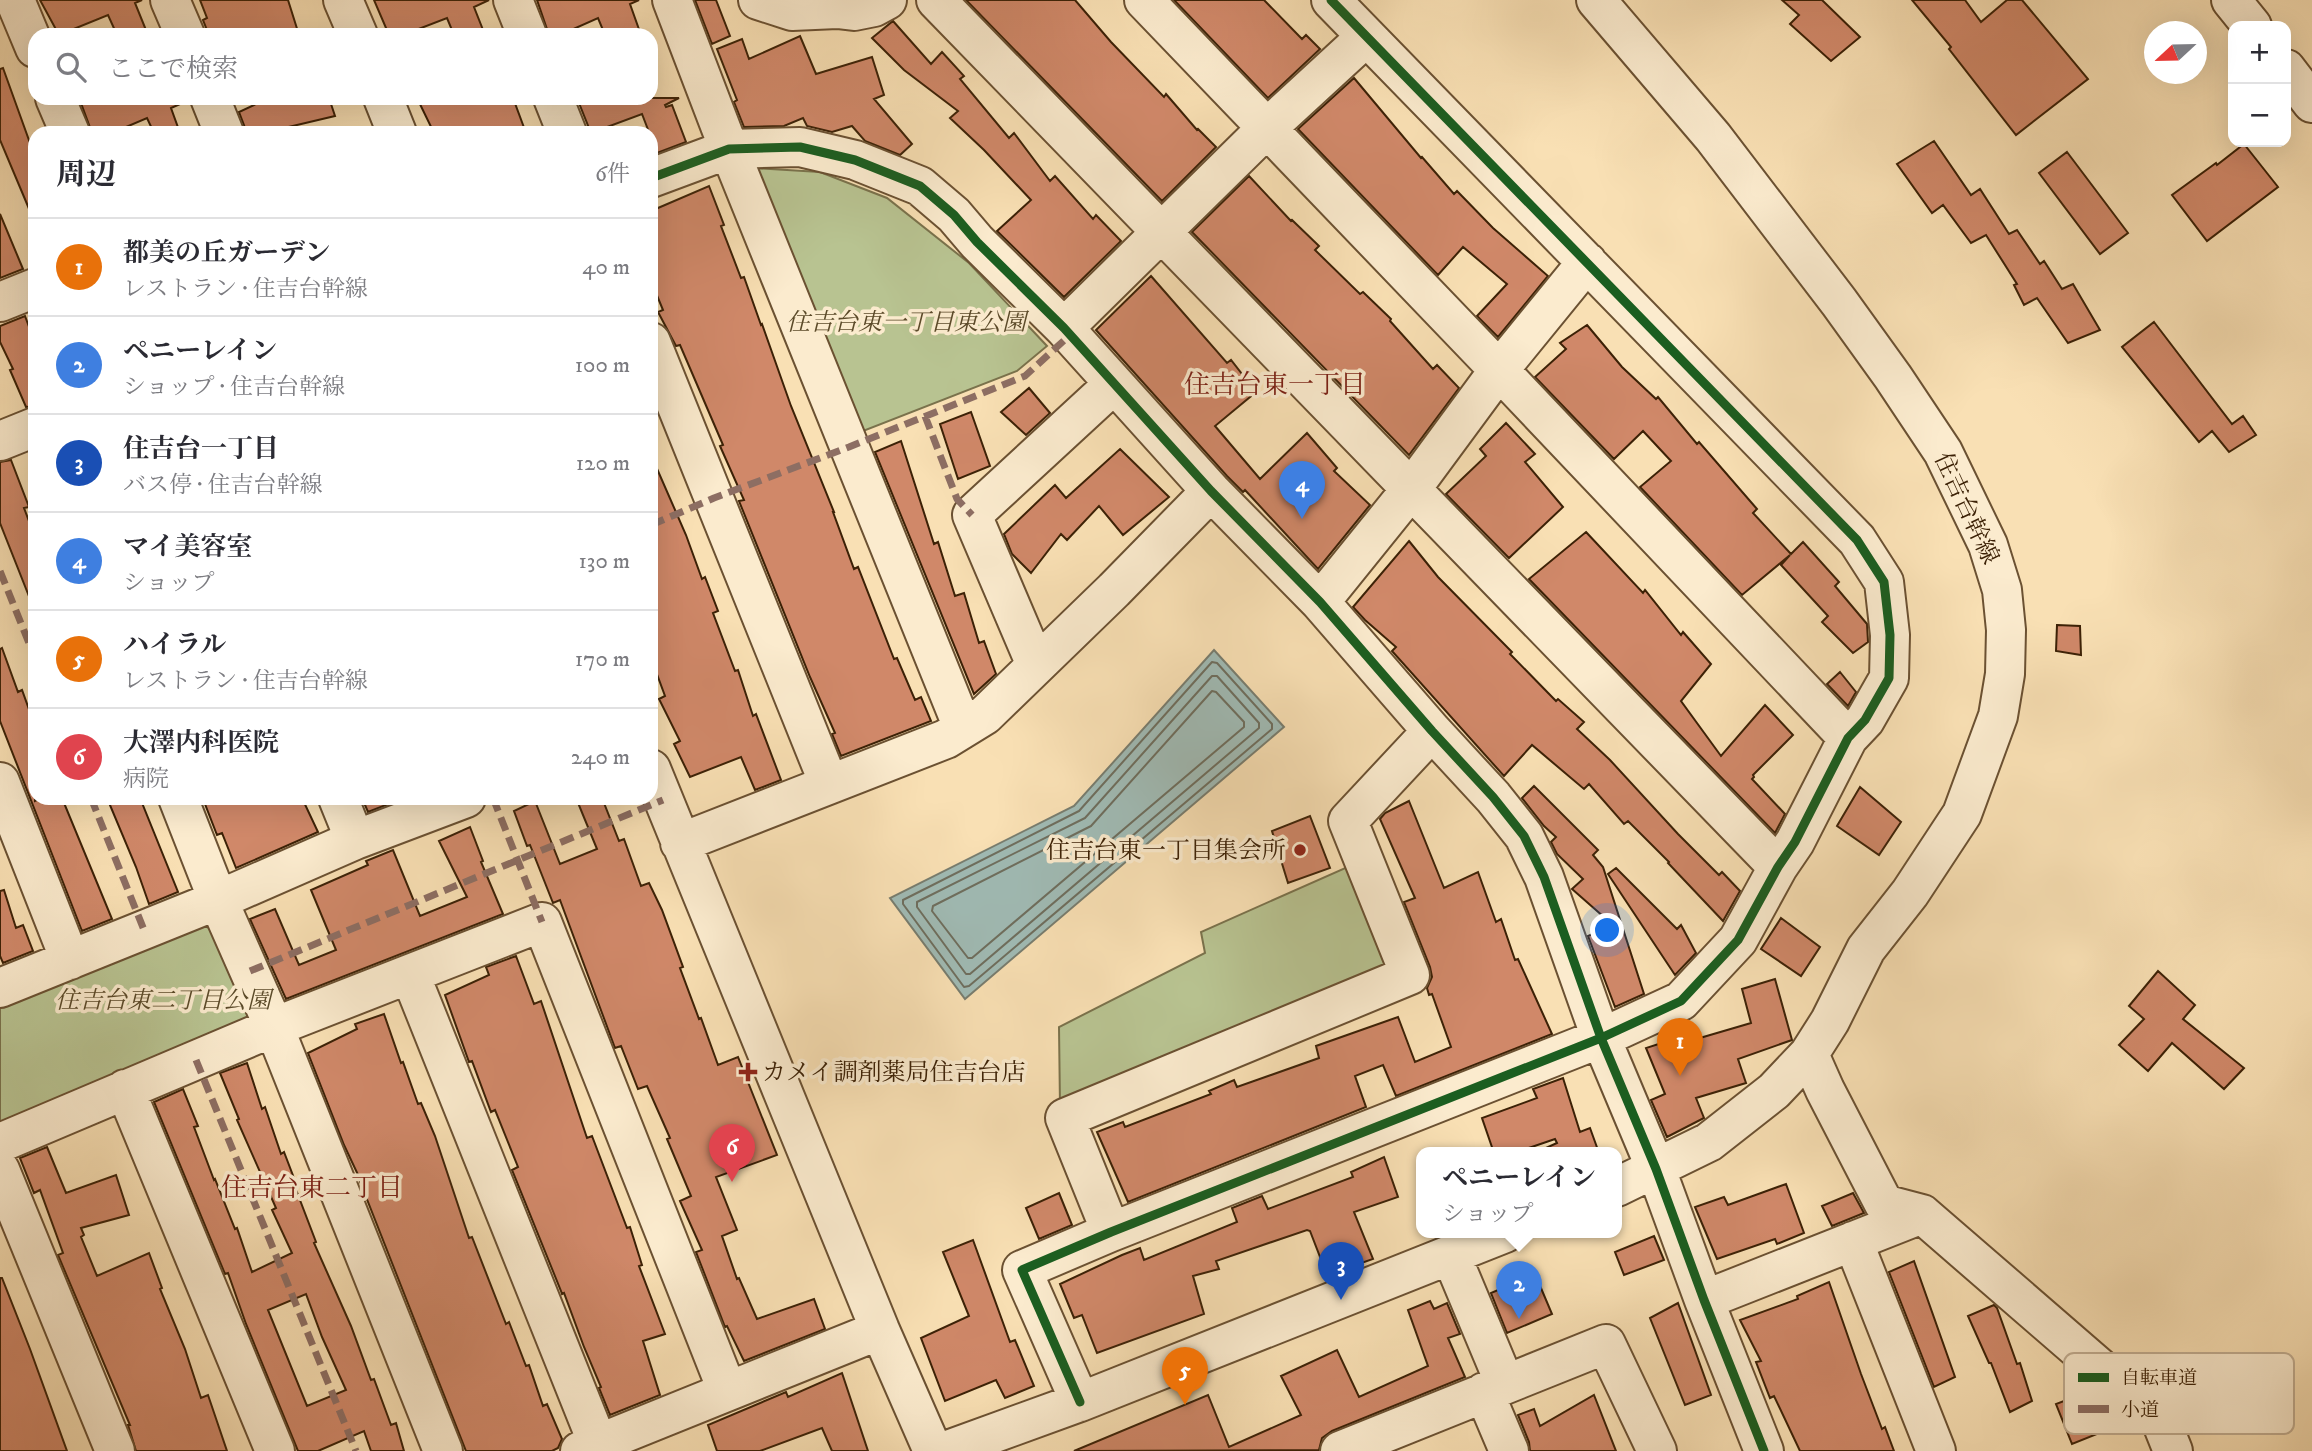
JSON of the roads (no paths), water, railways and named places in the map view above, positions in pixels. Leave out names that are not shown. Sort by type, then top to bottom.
[{"type":"street","points":[[15,0],[28,31]]},
{"type":"street","points":[[170,0],[181,28]]},
{"type":"street","points":[[344,0],[355,28]]},
{"type":"street","points":[[513,0],[524,28]]},
{"type":"street","points":[[672,0],[729,149],[963,728]]},
{"type":"street","points":[[758,0],[792,11],[854,11],[874,7],[887,0]]},
{"type":"street","points":[[936,0],[1778,867]]},
{"type":"street","points":[[1144,0],[1848,738]]},
{"type":"street","points":[[1080,1402],[1022,1270],[1111,1232],[1601,1038],[1681,1001],[1738,940],[1778,867],[1795,842],[1848,738],[1865,720],[1889,678],[1890,635],[1884,582],[1857,540],[1331,0]]},
{"type":"street","name":"住吉台幹線","points":[[1596,0],[1713,137],[1839,302],[1943,452],[1989,545],[2002,590],[2006,629],[2005,674],[1998,716],[1962,814],[1910,892],[1867,949],[1810,1054],[1774,1091],[1709,1142],[1622,1185]]},
{"type":"street","points":[[2231,0],[2248,21]]},
{"type":"street","points":[[1064,328],[1266,129],[1366,37]]},
{"type":"street","points":[[2291,76],[2312,103]]},
{"type":"street","points":[[58,105],[67,126]]},
{"type":"street","points":[[213,105],[221,126]]},
{"type":"street","points":[[386,105],[394,126]]},
{"type":"street","points":[[556,105],[564,126]]},
{"type":"street","points":[[658,175],[729,149],[800,146],[855,160],[920,186],[954,215],[977,242],[1064,328],[1211,491],[1320,602],[1432,731],[1493,796],[1524,836],[1544,877],[1601,1038],[1656,1169],[1704,1300],[1765,1451]]},
{"type":"street","points":[[1320,602],[1412,488],[1499,370],[1587,262]]},
{"type":"street","points":[[0,302],[28,291]]},
{"type":"street","points":[[658,359],[830,784]]},
{"type":"street","points":[[1036,665],[972,514],[1114,384]]},
{"type":"street","points":[[680,843],[946,739],[985,715],[1211,491]]},
{"type":"street","points":[[1111,1232],[1065,1118],[1410,975],[1348,821],[1432,731]]},
{"type":"street","points":[[0,782],[70,960]]},
{"type":"street","points":[[658,787],[880,1330],[933,1451]]},
{"type":"street","points":[[181,805],[218,900],[274,1027],[443,1451]]},
{"type":"street","points":[[341,805],[355,840]]},
{"type":"street","points":[[0,988],[218,900],[355,840],[448,805]]},
{"type":"street","points":[[0,1143],[274,1027],[542,922],[727,1390]]},
{"type":"street","points":[[410,974],[589,1447],[880,1330]]},
{"type":"street","points":[[1810,1054],[1825,1090],[1884,1204],[1922,1214],[2082,1353]]},
{"type":"street","points":[[125,1089],[275,1451]]},
{"type":"street","points":[[0,1170],[115,1451]]},
{"type":"street","points":[[1704,1300],[1922,1214]]},
{"type":"street","points":[[945,1451],[1080,1402],[1493,1238]]},
{"type":"street","points":[[1853,1241],[1936,1451]]},
{"type":"street","points":[[1451,1255],[1494,1388],[1509,1451]]},
{"type":"street","points":[[1348,1449],[1606,1344],[1657,1451]]},
{"type":"street","points":[[2166,1434],[2173,1451]]},
{"type":"water","points":[[1214,650],[1284,727],[965,999],[890,898],[1074,806]]},
{"type":"place","name":"マイ美容室","points":[[1302,519]]},
{"type":"place","name":"住吉台東一丁目集会所","points":[[1300,850]]},
{"type":"place","name":"カメイ調剤薬局住吉台店","points":[[748,1072]]},
{"type":"place","name":"都美の丘ガーデン","points":[[1680,1076]]},
{"type":"place","name":"大澤内科医院","points":[[732,1182]]},
{"type":"place","name":"住吉台一丁目","points":[[1341,1300]]},
{"type":"place","name":"ペニーレイン","points":[[1519,1319]]},
{"type":"place","name":"ハイラル","points":[[1185,1405]]},
{"type":"district","name":"住吉台東一丁目","points":[[1275,384]]},
{"type":"district","name":"住吉台東二丁目","points":[[312,1187]]},
{"type":"park label","name":"住吉台東一丁目東公園","points":[[906,322]]},
{"type":"park label","name":"住吉台東二丁目公園","points":[[163,1000]]}]
